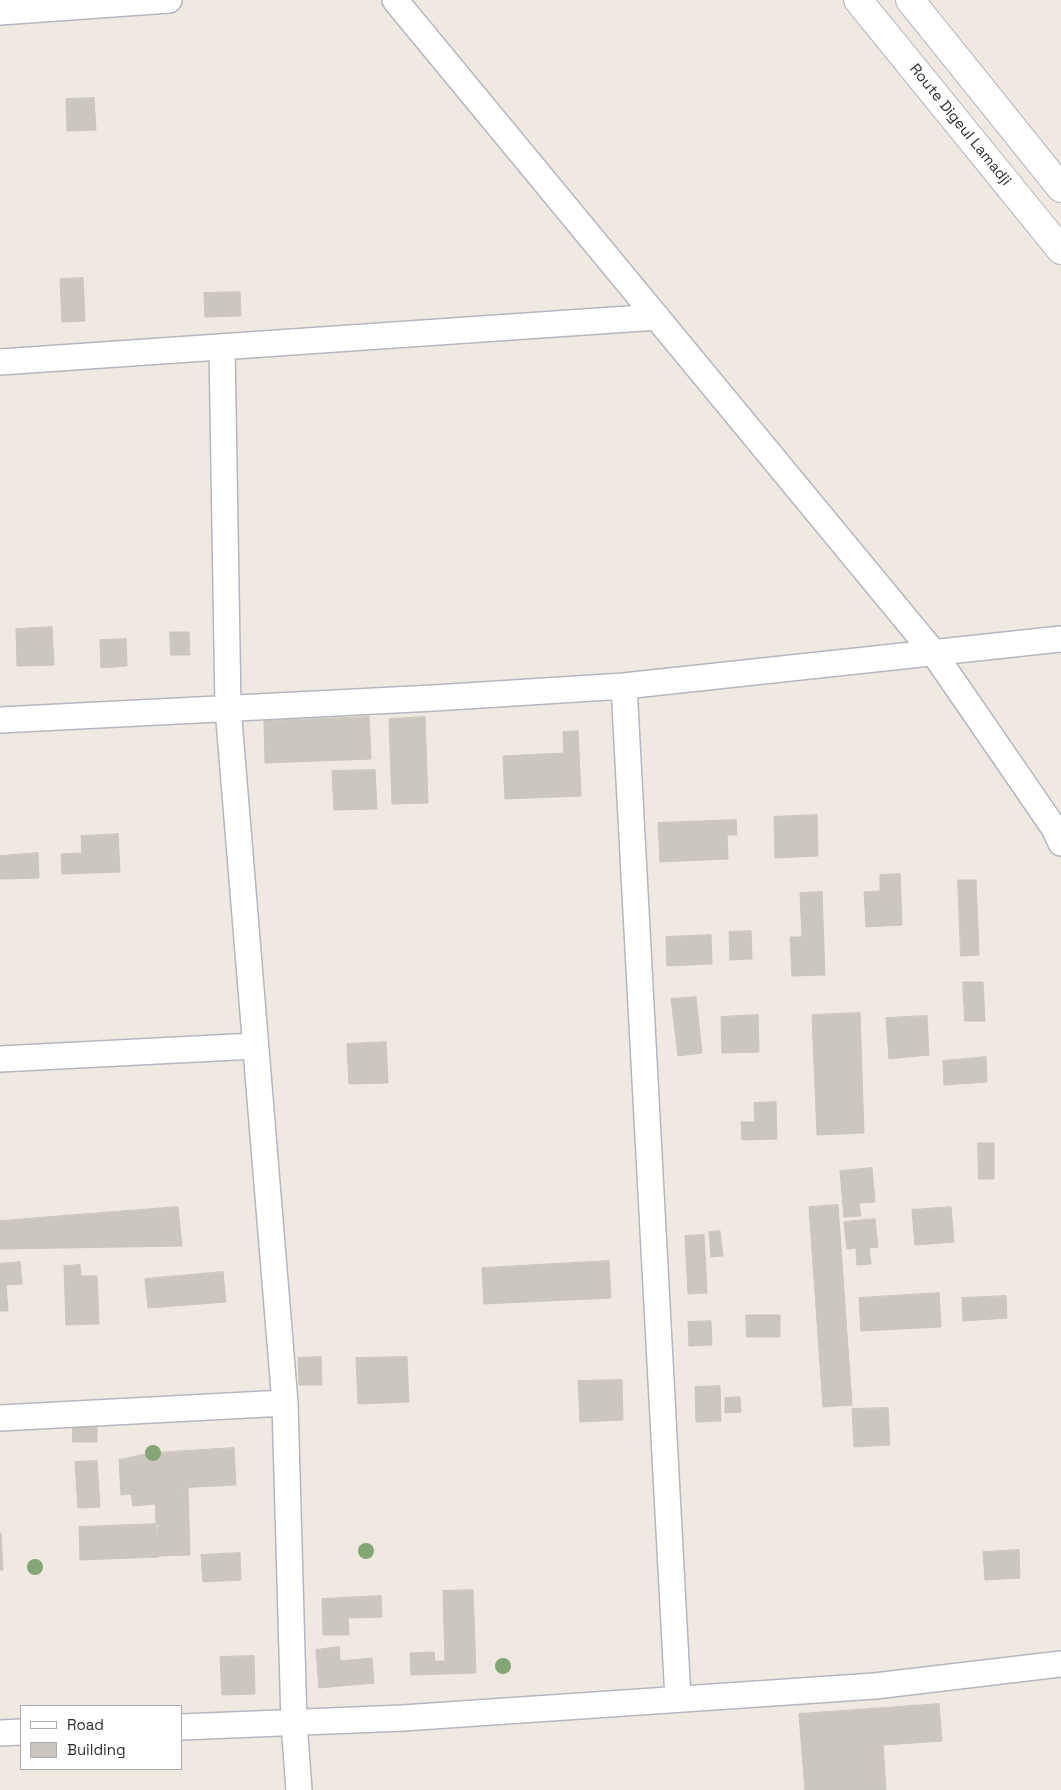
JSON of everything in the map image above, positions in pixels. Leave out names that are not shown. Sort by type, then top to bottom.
[{"type":"main road","name":"Route Digeul Lamadji","points":[[858,0],[1061,250]]},
{"type":"main road","points":[[910,0],[1061,188]]},
{"type":"street","points":[[0,12],[169,0]]},
{"type":"street","points":[[395,0],[933,652],[1059,836]]},
{"type":"street","points":[[0,362],[657,317]]},
{"type":"street","points":[[222,347],[228,708],[284,1403],[294,1723],[299,1790]]},
{"type":"street","points":[[0,720],[434,698],[624,686],[1061,639]]},
{"type":"street","points":[[624,686],[678,1699]]},
{"type":"street","points":[[0,1059],[255,1046]]},
{"type":"street","points":[[0,1418],[284,1403]]},
{"type":"street","points":[[182,1727],[403,1718],[875,1686],[1061,1664]]},
{"type":"street","points":[[0,1733],[20,1732]]},
{"type":"building","points":[[94,98],[96,130],[67,131],[66,99]]},
{"type":"building","points":[[83,278],[85,321],[62,322],[60,279]]},
{"type":"building","points":[[240,292],[241,316],[205,317],[204,293]]},
{"type":"building","points":[[52,627],[54,665],[17,666],[16,629]]},
{"type":"building","points":[[170,632],[189,632],[190,655],[171,655]]},
{"type":"building","points":[[126,639],[127,666],[101,668],[100,640]]},
{"type":"building","points":[[369,717],[371,759],[265,763],[264,721]]},
{"type":"building","points":[[425,717],[428,803],[392,804],[389,719]]},
{"type":"building","points":[[578,731],[581,796],[505,799],[503,756],[564,753],[563,732]]},
{"type":"building","points":[[375,770],[377,809],[334,810],[332,771]]},
{"type":"building","points":[[817,815],[818,856],[775,858],[774,817]]},
{"type":"building","points":[[736,820],[737,835],[727,835],[728,859],[660,862],[658,823]]},
{"type":"building","points":[[118,834],[120,872],[62,874],[61,854],[82,853],[81,836]]},
{"type":"building","points":[[38,853],[39,878],[0,879],[0,856]]},
{"type":"building","points":[[900,874],[902,925],[866,927],[864,892],[880,891],[880,875]]},
{"type":"building","points":[[958,880],[976,880],[979,955],[961,956]]},
{"type":"building","points":[[822,892],[825,975],[792,976],[790,937],[802,937],[800,893]]},
{"type":"building","points":[[751,931],[752,959],[730,960],[729,932]]},
{"type":"building","points":[[711,935],[712,964],[667,966],[666,937]]},
{"type":"building","points":[[963,982],[983,982],[985,1021],[965,1021]]},
{"type":"building","points":[[696,997],[702,1053],[678,1056],[671,999]]},
{"type":"building","points":[[860,1013],[864,1133],[817,1135],[812,1015]]},
{"type":"building","points":[[758,1015],[759,1052],[722,1053],[721,1017]]},
{"type":"building","points":[[927,1016],[929,1055],[889,1059],[886,1018]]},
{"type":"building","points":[[386,1042],[388,1083],[349,1084],[347,1044]]},
{"type":"building","points":[[986,1057],[987,1082],[944,1085],[943,1061]]},
{"type":"building","points":[[776,1102],[777,1139],[742,1140],[741,1122],[755,1122],[754,1103]]},
{"type":"building","points":[[978,1143],[994,1143],[994,1179],[979,1179]]},
{"type":"building","points":[[872,1168],[875,1202],[859,1203],[861,1216],[844,1217],[840,1171]]},
{"type":"building","points":[[838,1205],[852,1405],[823,1407],[809,1207]]},
{"type":"building","points":[[178,1207],[182,1246],[0,1249],[0,1221]]},
{"type":"building","points":[[951,1207],[954,1242],[915,1245],[912,1210]]},
{"type":"building","points":[[875,1219],[878,1247],[869,1248],[871,1264],[857,1265],[856,1248],[847,1249],[844,1222]]},
{"type":"building","points":[[720,1231],[723,1256],[711,1257],[709,1232]]},
{"type":"building","points":[[704,1235],[707,1293],[688,1294],[685,1236]]},
{"type":"building","points":[[609,1261],[611,1298],[484,1304],[482,1268]]},
{"type":"building","points":[[20,1262],[22,1284],[6,1285],[8,1311],[0,1311],[0,1264]]},
{"type":"building","points":[[80,1265],[81,1276],[97,1276],[99,1324],[66,1325],[64,1266]]},
{"type":"building","points":[[223,1272],[226,1302],[148,1308],[145,1279]]},
{"type":"building","points":[[939,1293],[941,1327],[861,1331],[859,1298]]},
{"type":"building","points":[[1006,1296],[1007,1318],[963,1321],[962,1298]]},
{"type":"building","points":[[746,1315],[780,1315],[780,1337],[747,1337]]},
{"type":"building","points":[[711,1321],[712,1345],[689,1346],[688,1322]]},
{"type":"building","points":[[321,1357],[322,1385],[299,1385],[298,1358]]},
{"type":"building","points":[[407,1357],[409,1402],[358,1404],[356,1358]]},
{"type":"building","points":[[622,1380],[623,1420],[580,1422],[578,1381]]},
{"type":"building","points":[[720,1386],[721,1421],[696,1422],[695,1387]]},
{"type":"building","points":[[740,1397],[741,1412],[725,1413],[725,1398]]},
{"type":"building","points":[[888,1408],[890,1445],[854,1447],[852,1409]]},
{"type":"building","points":[[73,1424],[97,1424],[97,1442],[73,1442]]},
{"type":"building","points":[[234,1448],[236,1485],[155,1489],[153,1453]]},
{"type":"building","points":[[153,1453],[155,1504],[133,1506],[131,1494],[121,1495],[119,1460]]},
{"type":"building","points":[[97,1461],[100,1507],[78,1508],[75,1462]]},
{"type":"building","points":[[188,1488],[190,1555],[157,1556],[155,1489]]},
{"type":"building","points":[[158,1524],[157,1556],[159,1557],[80,1560],[79,1527]]},
{"type":"building","points":[[1,1533],[3,1570],[0,1570]]},
{"type":"building","points":[[1019,1550],[1020,1578],[985,1580],[983,1552]]},
{"type":"building","points":[[240,1553],[241,1580],[203,1582],[201,1555]]},
{"type":"building","points":[[473,1590],[476,1673],[411,1675],[410,1653],[434,1652],[435,1661],[445,1661],[443,1591]]},
{"type":"building","points":[[381,1596],[382,1617],[348,1618],[349,1635],[323,1635],[322,1599]]},
{"type":"building","points":[[339,1647],[340,1661],[372,1658],[374,1683],[319,1688],[316,1650]]},
{"type":"building","points":[[254,1656],[255,1694],[222,1695],[220,1657]]},
{"type":"building","points":[[939,1704],[942,1741],[883,1745],[886,1790],[805,1790],[799,1714]]}]
